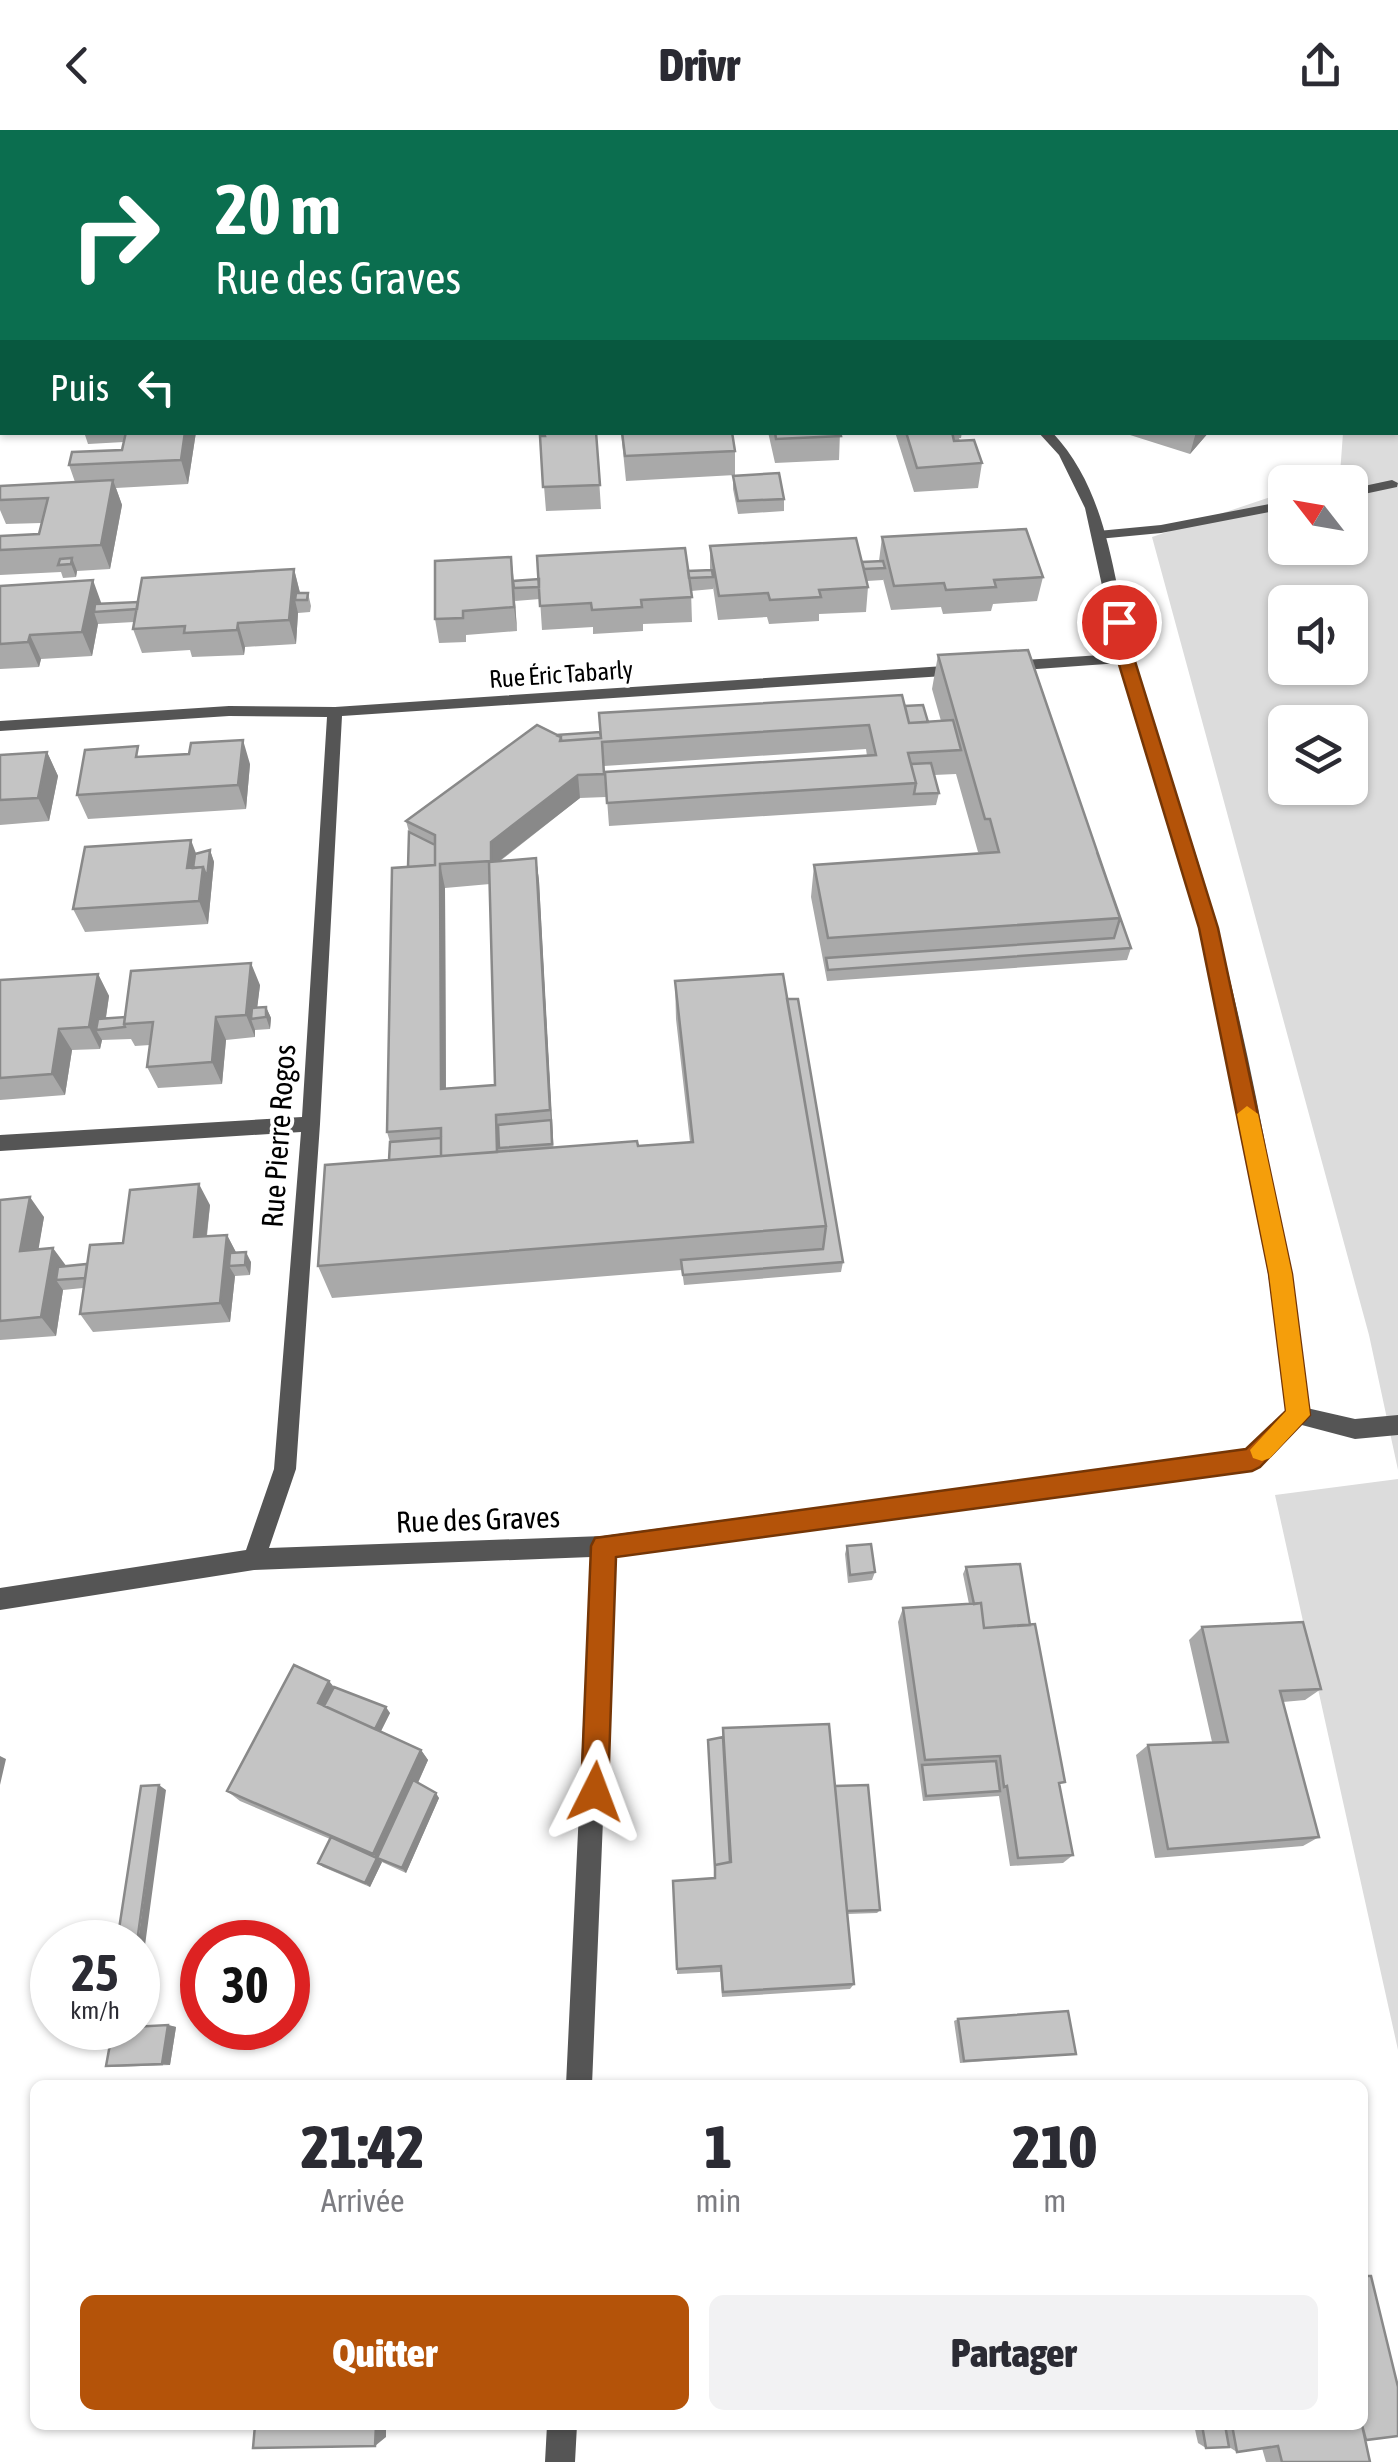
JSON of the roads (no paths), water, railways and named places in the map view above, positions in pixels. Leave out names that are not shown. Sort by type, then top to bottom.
[{"type":"street","points":[[1048,435],[1058,444],[1092,508],[1126,658],[1208,928],[1280,1274],[1298,1415],[1355,1429],[1398,1425]]},
{"type":"street","points":[[1368,489],[1392,484]]},
{"type":"street","points":[[1098,535],[1161,530],[1268,508]]},
{"type":"street","points":[[988,668],[1126,658]]},
{"type":"street","name":"Rue Éric Tabarly","points":[[0,726],[229,711],[320,708],[336,712],[968,669]]},
{"type":"street","name":"Rue Pierre Rogos","points":[[254,1558],[285,1469],[336,712]]},
{"type":"street","points":[[0,1143],[311,1124]]},
{"type":"street","name":"Rue des Graves","points":[[0,1599],[254,1558],[604,1546],[1252,1460],[1298,1415]]},
{"type":"street","points":[[580,2080],[604,1546]]},
{"type":"street","points":[[560,2462],[562,2430]]}]
